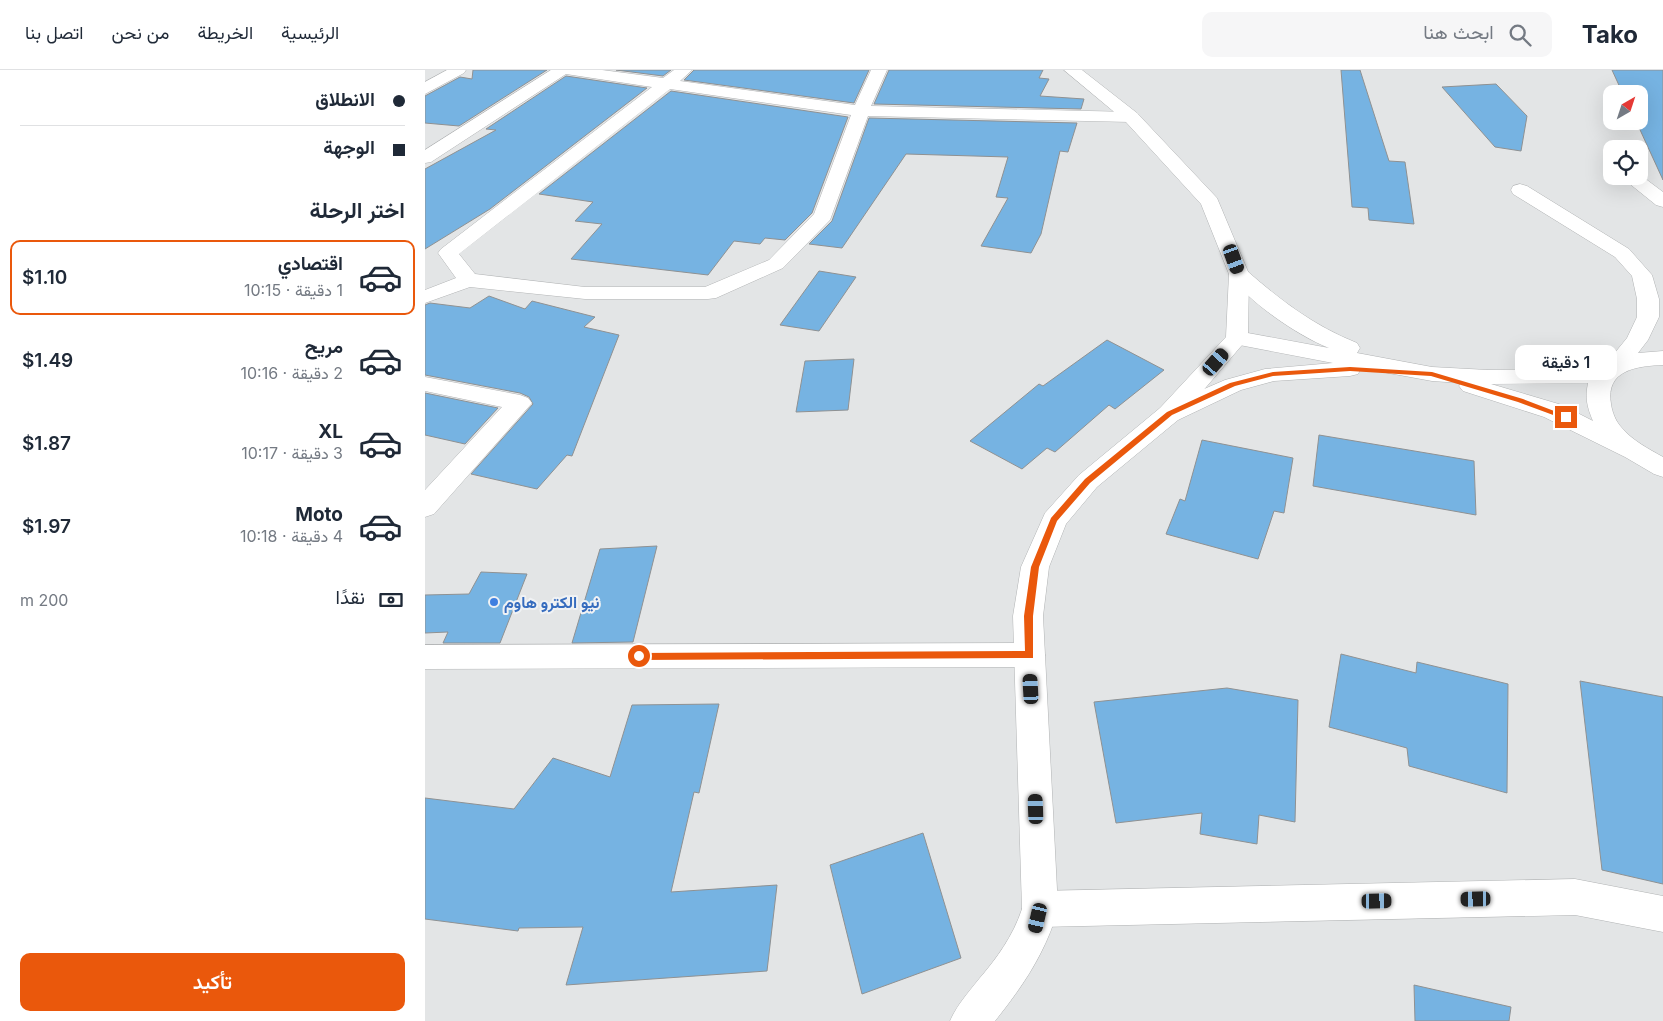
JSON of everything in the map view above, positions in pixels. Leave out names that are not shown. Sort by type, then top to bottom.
[{"type":"street","points":[[425,89],[458,70]]},
{"type":"street","points":[[425,158],[562,70]]},
{"type":"street","points":[[568,70],[861,111],[1131,116]]},
{"type":"street","points":[[467,280],[448,253],[684,70]]},
{"type":"street","points":[[425,297],[467,280],[585,293],[709,293],[776,264],[823,216],[861,111],[879,70]]},
{"type":"street","points":[[970,1021],[1017,963],[1035,928],[1040,909],[1028,616],[1035,567],[1054,520],[1088,481],[1169,414],[1237,338],[1239,274],[1210,202],[1131,116],[1072,70]]},
{"type":"street","points":[[1641,185],[1663,201]]},
{"type":"street","points":[[1520,190],[1623,253],[1642,275],[1649,299],[1648,317],[1637,340],[1617,365],[1601,380],[1596,399],[1609,428],[1633,450]]},
{"type":"street","points":[[1239,274],[1273,306],[1305,328],[1346,347],[1553,411],[1633,450],[1663,468]]},
{"type":"street","points":[[1237,338],[1432,374]]},
{"type":"street","points":[[1169,414],[1233,384],[1273,374],[1350,369],[1488,377],[1586,376],[1643,358],[1663,358]]},
{"type":"street","points":[[425,384],[521,404],[425,507]]},
{"type":"street","points":[[425,657],[1030,655]]},
{"type":"street","points":[[1040,909],[1575,897],[1663,914]]},
{"type":"building","points":[[473,70],[547,70],[459,126],[425,123],[425,96],[460,77],[472,79]]},
{"type":"building","points":[[616,70],[671,70],[663,76]]},
{"type":"building","points":[[694,70],[869,70],[854,103],[684,80]]},
{"type":"building","points":[[889,70],[1043,70],[1039,78],[1049,79],[1040,96],[1084,99],[1081,109],[874,104]]},
{"type":"building","points":[[1341,70],[1360,70],[1389,161],[1405,162],[1414,224],[1369,220],[1368,208],[1352,207]]},
{"type":"building","points":[[1612,70],[1663,70],[1663,180],[1648,147],[1648,140],[1645,140],[1640,130],[1648,130],[1648,85],[1619,85]]},
{"type":"building","points":[[566,76],[647,88],[490,209],[425,249],[425,169],[496,130],[486,129]]},
{"type":"building","points":[[1496,84],[1527,116],[1521,151],[1495,147],[1442,87]]},
{"type":"building","points":[[671,91],[848,117],[812,213],[785,240],[765,238],[760,244],[734,241],[708,275],[571,259],[602,224],[575,221],[593,202],[539,194]]},
{"type":"building","points":[[869,118],[1077,123],[1068,152],[1060,151],[1041,234],[1031,253],[981,246],[1008,198],[996,197],[1008,157],[906,154],[842,248],[809,244],[832,221]]},
{"type":"building","points":[[819,271],[856,277],[819,331],[780,325]]},
{"type":"building","points":[[489,296],[525,309],[532,301],[595,317],[584,327],[619,335],[572,456],[567,455],[537,489],[471,474],[533,404],[529,397],[520,393],[425,375],[425,305],[430,303],[470,308]]},
{"type":"building","points":[[1107,340],[1164,370],[1115,409],[1109,405],[1055,452],[1047,448],[1022,469],[970,441],[1039,384],[1043,386]]},
{"type":"building","points":[[854,359],[848,410],[796,412],[805,361]]},
{"type":"building","points":[[425,393],[498,408],[465,444],[425,435]]},
{"type":"building","points":[[1319,435],[1474,461],[1476,515],[1313,486]]},
{"type":"building","points":[[1202,440],[1293,458],[1284,513],[1274,511],[1258,559],[1166,534],[1180,499],[1185,501]]},
{"type":"building","points":[[657,546],[633,642],[572,643],[600,549]]},
{"type":"building","points":[[481,572],[527,574],[500,643],[443,643],[448,632],[425,633],[425,595],[469,594]]},
{"type":"building","points":[[1341,654],[1416,673],[1417,662],[1508,684],[1507,793],[1409,766],[1407,748],[1329,727]]},
{"type":"building","points":[[1580,681],[1663,697],[1663,884],[1602,870]]},
{"type":"building","points":[[1227,688],[1298,700],[1295,822],[1259,815],[1257,844],[1200,834],[1202,813],[1116,823],[1094,702]]},
{"type":"building","points":[[719,704],[699,793],[694,792],[671,892],[777,885],[767,971],[566,985],[583,927],[519,928],[518,931],[425,919],[425,798],[514,809],[553,758],[610,777],[632,705]]},
{"type":"building","points":[[923,833],[961,958],[862,994],[830,865]]},
{"type":"building","points":[[1414,985],[1511,1007],[1509,1021],[1415,1021]]},
{"type":"place","name":"نيو الكترو هاوم","points":[[494,602]]},
{"type":"route","points":[[639,656],[1030,655],[1028,616],[1035,567],[1054,520],[1088,481],[1169,414],[1233,384],[1273,374],[1350,369],[1432,374],[1553,411],[1566,417]]}]
